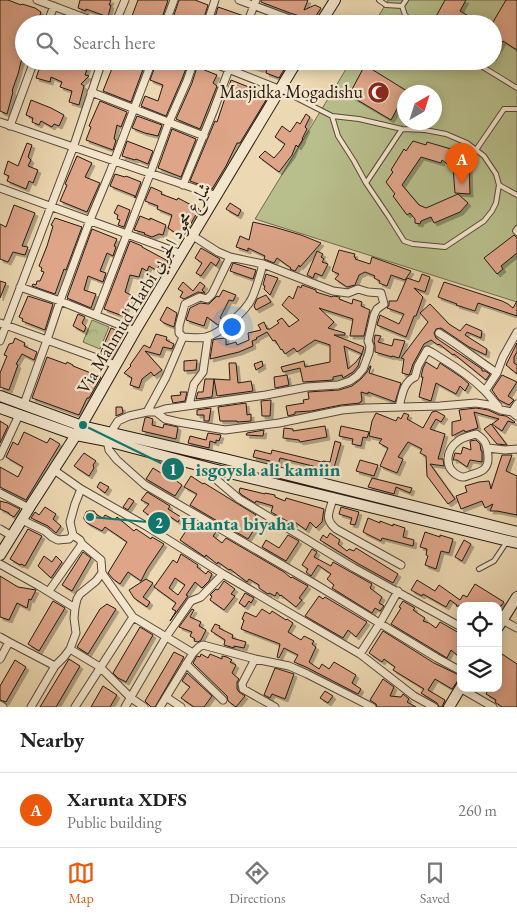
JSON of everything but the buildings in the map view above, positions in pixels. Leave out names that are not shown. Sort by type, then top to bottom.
[{"type":"main road","points":[[325,15],[334,0]]},
{"type":"main road","name":"Via Mahmud Harbi شارع محمود الحربي","points":[[0,555],[79,430],[135,331],[292,70]]},
{"type":"main road","points":[[0,396],[24,404],[79,430]]},
{"type":"main road","points":[[0,408],[19,415],[79,430],[266,470],[517,532]]},
{"type":"main road","points":[[109,436],[213,469],[512,542]]},
{"type":"main road","points":[[264,481],[266,470]]},
{"type":"main road","points":[[502,621],[517,597]]},
{"type":"main road","points":[[449,707],[458,692]]},
{"type":"street","points":[[37,0],[78,15]]},
{"type":"street","points":[[119,15],[125,0]]},
{"type":"street","points":[[168,15],[174,0]]},
{"type":"street","points":[[210,15],[215,0]]},
{"type":"street","points":[[239,0],[255,3],[282,15]]},
{"type":"street","points":[[250,15],[255,3]]},
{"type":"street","points":[[50,15],[54,6]]},
{"type":"street","points":[[10,126],[31,70]]},
{"type":"street","points":[[0,341],[3,324],[20,287],[51,207],[99,70]]},
{"type":"street","points":[[24,404],[90,220],[149,70]]},
{"type":"street","points":[[96,316],[168,122],[191,70]]},
{"type":"street","points":[[183,185],[229,70]]},
{"type":"street","points":[[231,70],[281,90]]},
{"type":"street","points":[[92,92],[204,136]]},
{"type":"street","points":[[0,122],[217,196]]},
{"type":"street","points":[[0,188],[182,254]]},
{"type":"street","points":[[193,236],[218,252],[230,257],[263,264],[333,291],[348,293],[358,289],[381,293],[384,304],[377,309],[374,315],[368,341],[370,346],[369,353],[363,369],[353,379],[338,385],[307,387],[129,416],[118,422],[109,436],[109,450],[117,460],[145,485],[457,669]]},
{"type":"street","points":[[230,257],[212,294],[207,300],[200,297],[185,304],[179,333],[183,336],[208,337],[222,330],[241,313],[253,296],[263,264]]},
{"type":"street","points":[[20,287],[135,331]]},
{"type":"street","points":[[3,324],[116,365]]},
{"type":"street","points":[[486,391],[517,332]]},
{"type":"street","points":[[439,333],[497,373]]},
{"type":"street","points":[[147,412],[166,377],[183,336]]},
{"type":"street","points":[[189,405],[194,384],[204,372],[208,337]]},
{"type":"street","points":[[399,407],[406,384],[415,377],[418,366],[427,350],[452,364],[486,391],[494,402],[512,413]]},
{"type":"street","points":[[156,412],[165,419],[225,430],[279,423],[342,410],[365,408],[476,403],[490,404],[512,413]]},
{"type":"street","points":[[512,413],[517,404]]},
{"type":"street","points":[[0,456],[19,415]]},
{"type":"street","points":[[476,434],[483,438],[488,448],[488,462],[483,471],[460,477],[452,470],[448,455],[459,440],[476,434]]},
{"type":"street","points":[[488,448],[517,449]]},
{"type":"street","points":[[213,469],[218,481],[239,499],[354,568],[457,625]]},
{"type":"street","points":[[54,470],[222,574],[360,654],[414,696],[434,707]]},
{"type":"street","points":[[81,488],[70,522],[73,536],[102,560],[102,573],[133,617],[193,653]]},
{"type":"street","points":[[0,493],[29,508]]},
{"type":"street","points":[[333,498],[328,519],[330,524],[401,565]]},
{"type":"street","points":[[22,520],[45,531],[52,538],[58,540],[70,539],[73,536]]},
{"type":"street","points":[[0,529],[12,536]]},
{"type":"street","points":[[49,592],[82,544]]},
{"type":"street","points":[[0,564],[75,608]]},
{"type":"street","points":[[31,707],[55,666],[70,649],[76,633],[75,608],[77,599],[102,573]]},
{"type":"street","points":[[125,707],[166,637],[191,601],[201,597],[222,574]]},
{"type":"street","points":[[360,654],[398,591]]},
{"type":"street","points":[[75,707],[133,617]]},
{"type":"street","points":[[502,624],[517,628]]},
{"type":"street","points":[[0,637],[55,666]]},
{"type":"street","points":[[0,659],[10,642]]},
{"type":"street","points":[[160,707],[193,653],[203,645],[289,666],[372,707]]},
{"type":"street","points":[[70,649],[100,667],[131,698],[144,707]]},
{"type":"street","points":[[255,659],[242,684],[243,689],[275,707]]},
{"type":"street","points":[[186,664],[223,700]]},
{"type":"street","points":[[467,692],[493,707]]},
{"type":"street","points":[[166,697],[181,707]]},
{"type":"lane","points":[[379,0],[386,5],[402,6]]},
{"type":"lane","points":[[402,6],[406,0]]},
{"type":"lane","points":[[402,6],[405,15]]},
{"type":"lane","points":[[488,70],[517,88]]},
{"type":"lane","points":[[281,90],[332,116],[359,119],[397,128]]},
{"type":"lane","points":[[476,150],[504,109],[517,108]]},
{"type":"lane","points":[[332,116],[338,136],[404,241],[413,244],[445,247],[484,221],[496,203],[499,185],[496,174],[484,156],[467,143],[446,134],[425,130]]},
{"type":"lane","points":[[366,183],[401,130]]},
{"type":"lane","points":[[499,185],[517,195]]},
{"type":"lane","points":[[517,228],[515,231],[517,233]]},
{"type":"lane","points":[[479,570],[494,561],[512,542]]},
{"type":"green space","points":[[388,0],[517,0],[517,302],[255,219],[346,70],[502,70],[502,15],[379,15]]},
{"type":"green space","points":[[92,320],[109,327],[100,349],[83,342]]},
{"type":"place","name":"Masjidka Mogadishu","points":[[379,92]]},
{"type":"place","name":"Xarunta XDFS","points":[[462,184]]},
{"type":"place","name":"isgoysla ali kamiin","points":[[83,425]]},
{"type":"place","name":"Haanta biyaha","points":[[90,517]]}]
